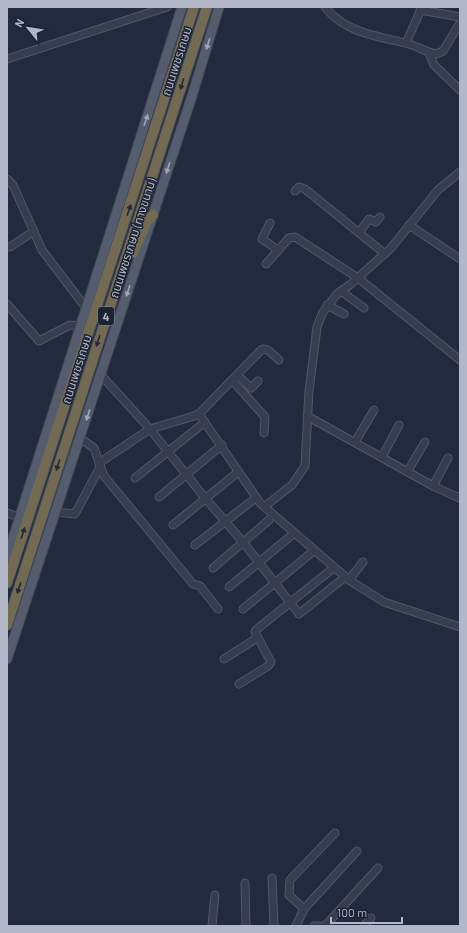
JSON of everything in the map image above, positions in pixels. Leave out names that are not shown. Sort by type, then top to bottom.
[{"type":"highway","name":"ถนนเพชรเกษม","points":[[7,583],[194,7]]},
{"type":"highway","name":"ถนนเพชรเกษม","points":[[7,626],[207,7]]},
{"type":"highway","points":[[116,287],[120,284],[147,221],[153,215]]},
{"type":"main road","name":"ถนนเพชรเกษม (ทางขนาน)","points":[[7,557],[182,7]]},
{"type":"main road","name":"ถนนเพชรเกษม (ทางขนาน)","points":[[7,659],[192,96],[219,7]]},
{"type":"street","points":[[7,59],[167,7]]},
{"type":"street","points":[[325,7],[338,20],[363,33],[406,43],[429,53],[441,53],[460,23]]},
{"type":"street","points":[[406,43],[421,8],[460,17]]},
{"type":"street","points":[[429,53],[434,65],[460,90]]},
{"type":"street","points":[[264,507],[292,486],[305,466],[307,416],[317,327],[327,305],[341,291],[385,254],[438,190],[460,172]]},
{"type":"street","points":[[7,179],[13,185],[42,250],[86,308]]},
{"type":"street","points":[[7,192],[13,185]]},
{"type":"street","points":[[295,191],[299,187],[302,188],[385,254]]},
{"type":"street","points":[[358,233],[366,217],[376,222],[380,217]]},
{"type":"street","points":[[270,223],[262,239],[278,250]]},
{"type":"street","points":[[409,225],[460,259]]},
{"type":"street","points":[[7,247],[10,247],[34,232]]},
{"type":"street","points":[[266,264],[289,238],[294,236],[358,278],[460,360]]},
{"type":"street","points":[[341,291],[364,308]]},
{"type":"street","points":[[7,304],[39,341],[70,325],[80,326]]},
{"type":"street","points":[[327,305],[344,314]]},
{"type":"street","points":[[56,512],[75,514],[99,465],[150,429],[191,418],[199,414],[264,349],[268,350],[279,360]]},
{"type":"street","points":[[101,374],[150,429],[300,614],[347,578],[363,562]]},
{"type":"street","points":[[234,378],[251,388],[258,381]]},
{"type":"street","points":[[234,378],[266,417],[264,433]]},
{"type":"street","points":[[355,442],[374,410]]},
{"type":"street","points":[[199,414],[222,445],[238,472],[264,507],[347,578],[384,602],[460,627]]},
{"type":"street","points":[[307,416],[433,486],[460,497]]},
{"type":"street","points":[[135,478],[205,422]]},
{"type":"street","points":[[382,457],[399,425]]},
{"type":"street","points":[[80,438],[94,448],[104,476],[193,584],[200,586],[218,609]]},
{"type":"street","points":[[408,472],[425,442]]},
{"type":"street","points":[[159,497],[222,445]]},
{"type":"street","points":[[433,486],[448,458]]},
{"type":"street","points":[[173,525],[238,472]]},
{"type":"street","points":[[195,545],[252,500]]},
{"type":"street","points":[[7,513],[19,517]]},
{"type":"street","points":[[213,568],[269,520]]},
{"type":"street","points":[[229,588],[292,535]]},
{"type":"street","points":[[243,609],[310,554]]},
{"type":"street","points":[[239,684],[268,666],[271,662],[257,638],[255,632],[257,629],[331,570]]},
{"type":"street","points":[[224,659],[257,638]]},
{"type":"street","points":[[304,909],[289,896],[290,880],[335,833]]},
{"type":"street","points":[[296,926],[304,909],[357,851]]},
{"type":"street","points":[[314,926],[325,926],[378,868]]},
{"type":"street","points":[[272,878],[274,926]]},
{"type":"street","points":[[245,884],[246,926]]},
{"type":"street","points":[[212,926],[215,895]]},
{"type":"street","points":[[364,926],[372,918]]}]
